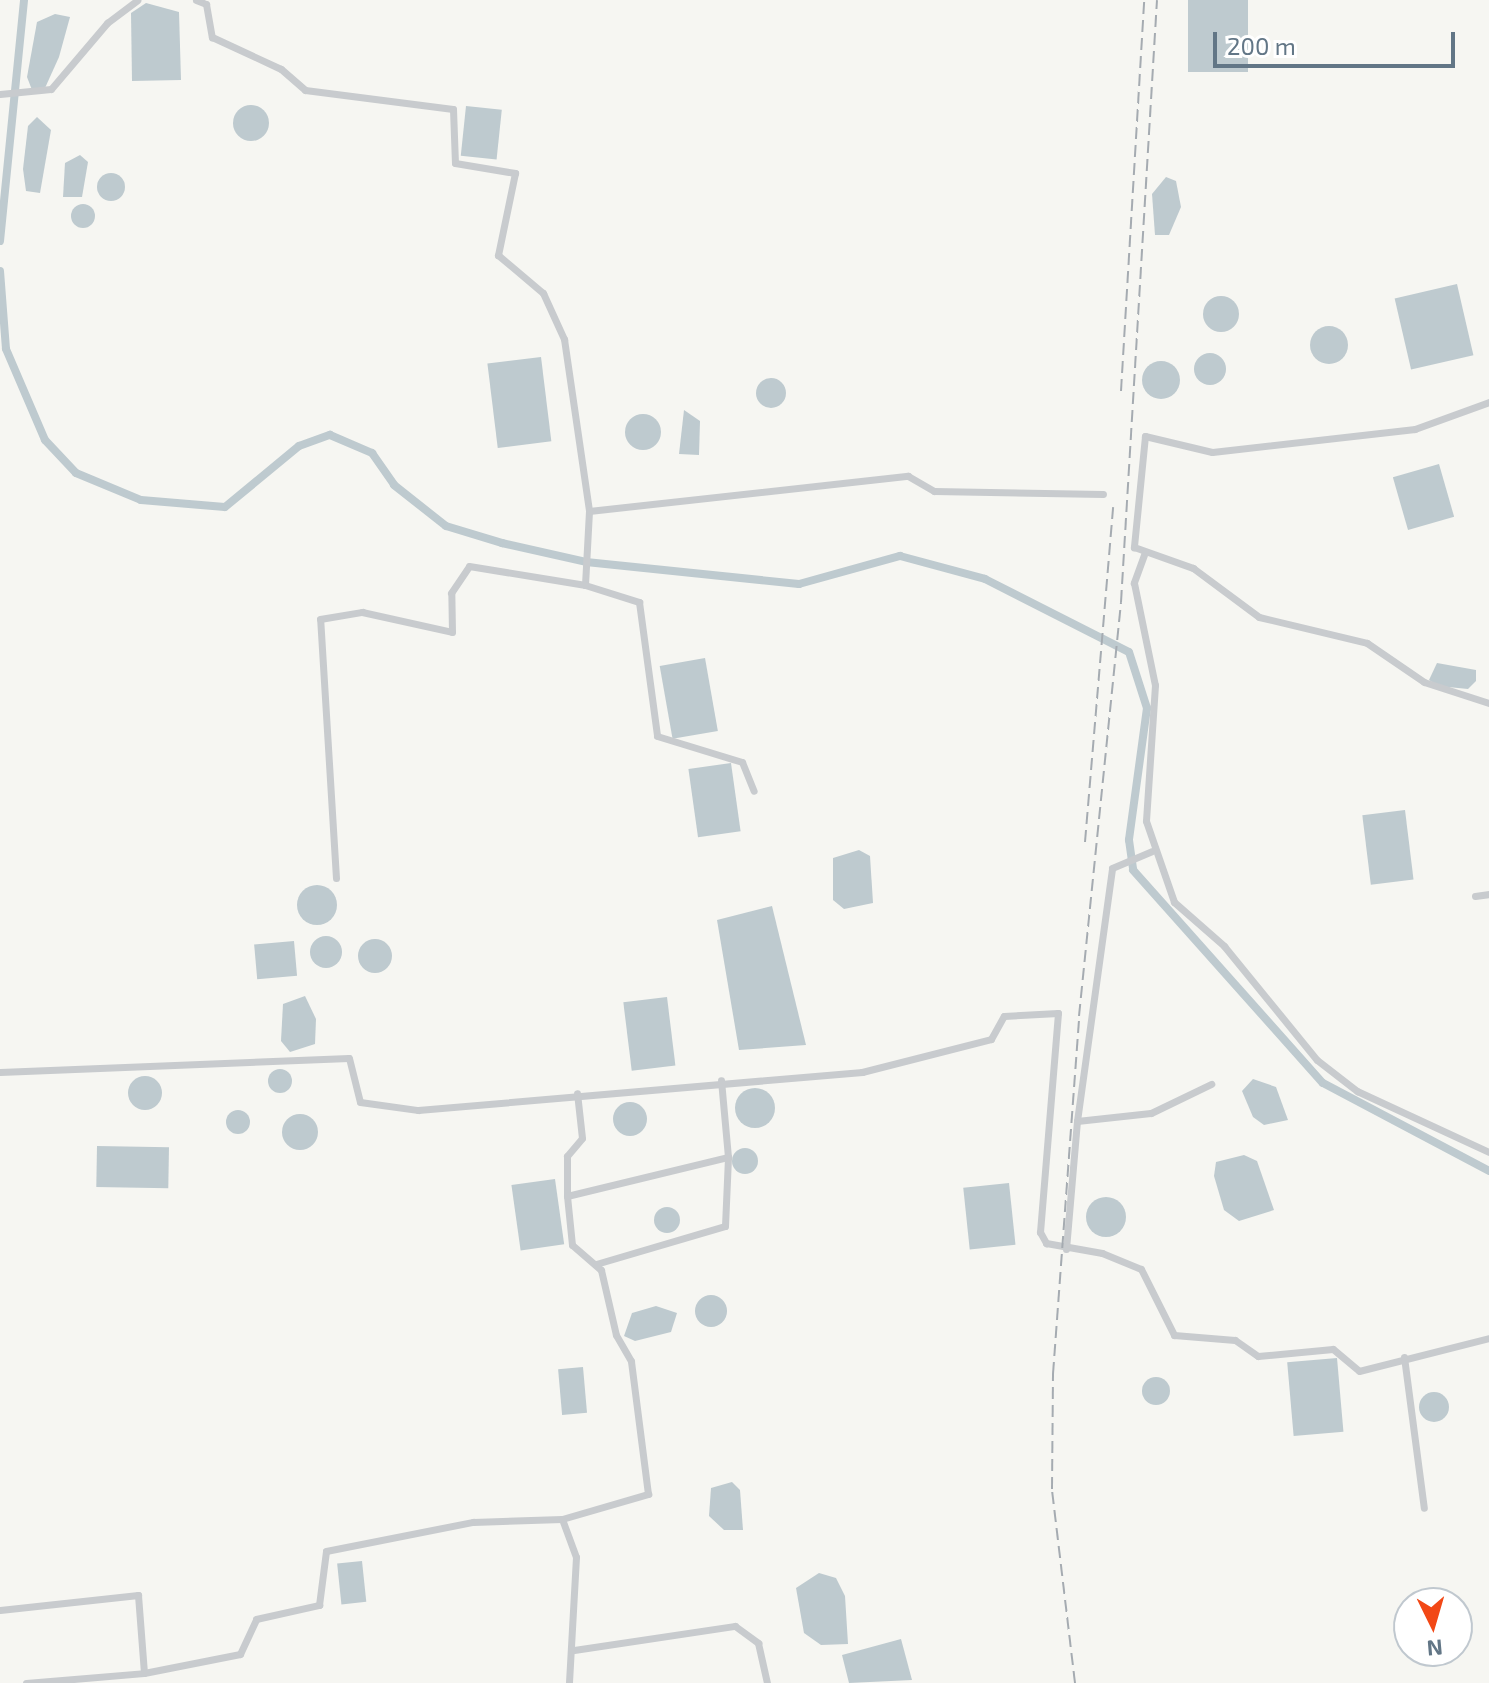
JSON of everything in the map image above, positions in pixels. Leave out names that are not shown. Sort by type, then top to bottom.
[{"type":"street","points":[[0,94],[46,91],[137,0]]},
{"type":"street","points":[[196,0],[206,4],[212,37],[281,69],[305,90],[453,109],[455,163],[513,170],[498,255],[537,285],[560,328],[589,511],[586,582]]},
{"type":"street","points":[[1489,402],[1415,429],[1212,452],[1145,436],[1134,547],[1193,568],[1259,617],[1367,643],[1424,682],[1489,703]]},
{"type":"street","points":[[589,511],[908,476],[934,491],[1103,494]]},
{"type":"street","points":[[1145,552],[1134,583],[1155,685],[1147,808],[1152,851],[1174,902],[1224,946],[1317,1060],[1357,1091],[1489,1152]]},
{"type":"street","points":[[336,878],[320,619],[362,612],[452,632],[451,593],[469,566],[586,582],[639,602],[657,736],[742,762],[754,791]]},
{"type":"street","points":[[1066,1249],[1077,1121],[1111,877],[1121,860],[1152,851]]},
{"type":"street","points":[[1475,896],[1489,894]]},
{"type":"street","points":[[0,1072],[349,1058],[353,1096],[369,1106],[418,1110],[721,1080],[888,1068],[991,1039],[1004,1016],[1058,1013],[1040,1232],[1046,1243],[1102,1253],[1147,1273],[1174,1335],[1235,1340],[1258,1356],[1333,1349],[1359,1371],[1404,1357],[1489,1338]]},
{"type":"street","points":[[596,1264],[725,1226],[728,1157],[721,1080]]},
{"type":"street","points":[[1077,1121],[1151,1113],[1211,1084]]},
{"type":"street","points":[[26,1683],[144,1673],[240,1654],[256,1619],[319,1605],[326,1551],[473,1522],[562,1519],[648,1494],[631,1361],[621,1348],[596,1264],[572,1245],[567,1156],[582,1138],[577,1093]]},
{"type":"street","points":[[567,1196],[728,1157]]},
{"type":"street","points":[[1404,1357],[1424,1508]]},
{"type":"street","points":[[562,1519],[575,1538],[574,1650],[569,1683]]},
{"type":"street","points":[[0,1610],[138,1595],[144,1673]]},
{"type":"street","points":[[574,1650],[735,1626],[758,1643],[767,1683]]},
{"type":"shaded area","points":[[1188,0],[1248,0],[1248,72],[1188,72]]},
{"type":"shaded area","points":[[146,3],[179,12],[181,80],[132,81],[131,13]]},
{"type":"shaded area","points":[[55,14],[70,17],[59,57],[45,88],[32,90],[27,77],[37,22]]},
{"type":"shaded area","points":[[251,105],[264,110],[269,123],[264,136],[251,141],[238,136],[233,123],[238,110]]},
{"type":"shaded area","points":[[466,106],[502,110],[497,159],[461,156]]},
{"type":"shaded area","points":[[37,117],[51,130],[40,193],[26,191],[23,169],[28,126]]},
{"type":"shaded area","points":[[80,155],[88,162],[82,197],[63,197],[65,163]]},
{"type":"shaded area","points":[[111,173],[121,177],[125,187],[121,197],[111,201],[101,197],[97,187],[101,177]]},
{"type":"shaded area","points":[[1166,177],[1176,181],[1181,207],[1169,235],[1155,235],[1152,194]]},
{"type":"shaded area","points":[[83,204],[92,207],[95,216],[92,225],[83,228],[74,225],[71,216],[74,207]]},
{"type":"shaded area","points":[[1457,284],[1473,355],[1411,370],[1395,298]]},
{"type":"shaded area","points":[[1221,296],[1234,301],[1239,314],[1234,327],[1221,332],[1208,327],[1203,314],[1208,301]]},
{"type":"shaded area","points":[[1329,326],[1343,331],[1348,345],[1343,359],[1329,364],[1315,359],[1310,345],[1315,331]]},
{"type":"shaded area","points":[[1210,353],[1222,357],[1226,369],[1222,381],[1210,385],[1198,381],[1194,369],[1198,357]]},
{"type":"shaded area","points":[[541,357],[551,441],[498,448],[487,364]]},
{"type":"shaded area","points":[[1161,361],[1174,367],[1180,380],[1174,393],[1161,399],[1148,393],[1142,380],[1148,367]]},
{"type":"shaded area","points":[[771,378],[782,382],[786,393],[782,404],[771,408],[760,404],[756,393],[760,382]]},
{"type":"shaded area","points":[[684,410],[700,421],[699,455],[679,454]]},
{"type":"shaded area","points":[[643,414],[655,420],[661,432],[655,444],[643,450],[631,444],[625,432],[631,420]]},
{"type":"shaded area","points":[[1439,464],[1454,517],[1408,530],[1393,477]]},
{"type":"shaded area","points":[[705,658],[718,731],[673,739],[660,666]]},
{"type":"shaded area","points":[[1437,663],[1476,670],[1476,681],[1468,689],[1438,686],[1429,680]]},
{"type":"shaded area","points":[[731,763],[741,831],[698,837],[688,769]]},
{"type":"shaded area","points":[[1405,810],[1414,879],[1371,885],[1362,815]]},
{"type":"shaded area","points":[[859,850],[870,856],[873,903],[844,909],[833,900],[833,858]]},
{"type":"shaded area","points":[[317,885],[331,891],[337,905],[331,919],[317,925],[303,919],[297,905],[303,891]]},
{"type":"shaded area","points":[[772,906],[806,1045],[739,1050],[717,920]]},
{"type":"shaded area","points":[[326,936],[337,941],[342,952],[337,963],[326,968],[315,963],[310,952],[315,941]]},
{"type":"shaded area","points":[[375,939],[387,944],[392,956],[387,968],[375,973],[363,968],[358,956],[363,944]]},
{"type":"shaded area","points":[[294,941],[297,976],[257,979],[254,944]]},
{"type":"shaded area","points":[[305,996],[316,1019],[315,1044],[290,1052],[281,1041],[283,1004]]},
{"type":"shaded area","points":[[667,997],[675,1065],[632,1071],[623,1002]]},
{"type":"shaded area","points":[[280,1069],[291,1076],[292,1081],[285,1092],[280,1093],[269,1086],[268,1081],[275,1070]]},
{"type":"shaded area","points":[[145,1076],[157,1081],[162,1093],[157,1105],[145,1110],[133,1105],[128,1093],[133,1081]]},
{"type":"shaded area","points":[[1253,1079],[1276,1087],[1288,1120],[1264,1125],[1253,1117],[1242,1091]]},
{"type":"shaded area","points":[[755,1088],[769,1094],[775,1108],[769,1122],[755,1128],[741,1122],[735,1108],[741,1094]]},
{"type":"shaded area","points":[[630,1102],[642,1107],[647,1119],[642,1131],[630,1136],[618,1131],[613,1119],[618,1107]]},
{"type":"shaded area","points":[[238,1110],[247,1113],[250,1122],[247,1131],[238,1134],[229,1131],[226,1122],[229,1113]]},
{"type":"shaded area","points":[[300,1114],[312,1120],[318,1132],[312,1144],[300,1150],[288,1144],[282,1132],[288,1120]]},
{"type":"shaded area","points":[[97,1146],[169,1147],[168,1188],[96,1187]]},
{"type":"shaded area","points":[[745,1148],[754,1152],[758,1161],[754,1170],[745,1174],[736,1170],[732,1161],[736,1152]]},
{"type":"shaded area","points":[[1244,1155],[1257,1161],[1274,1210],[1239,1221],[1224,1210],[1214,1176],[1216,1162]]},
{"type":"shaded area","points":[[555,1179],[564,1244],[521,1250],[511,1185]]},
{"type":"shaded area","points":[[1009,1183],[1015,1245],[970,1249],[963,1188]]},
{"type":"shaded area","points":[[1106,1197],[1120,1203],[1126,1217],[1120,1231],[1106,1237],[1092,1231],[1086,1217],[1092,1203]]},
{"type":"shaded area","points":[[667,1207],[676,1211],[680,1220],[676,1229],[667,1233],[658,1229],[654,1220],[658,1211]]},
{"type":"shaded area","points":[[711,1295],[723,1299],[727,1311],[723,1323],[711,1327],[699,1323],[695,1311],[699,1299]]},
{"type":"shaded area","points":[[656,1306],[677,1313],[671,1332],[635,1341],[624,1336],[632,1313]]},
{"type":"shaded area","points":[[1337,1358],[1343,1432],[1294,1436],[1287,1362]]},
{"type":"shaded area","points":[[583,1367],[587,1413],[562,1415],[558,1369]]},
{"type":"shaded area","points":[[1156,1377],[1166,1381],[1170,1391],[1166,1401],[1156,1405],[1146,1401],[1142,1391],[1146,1381]]},
{"type":"shaded area","points":[[1434,1392],[1445,1396],[1449,1407],[1445,1418],[1434,1422],[1423,1418],[1419,1407],[1423,1396]]},
{"type":"shaded area","points":[[732,1482],[740,1490],[743,1530],[724,1530],[709,1516],[711,1488]]},
{"type":"shaded area","points":[[362,1561],[366,1602],[341,1604],[337,1564]]},
{"type":"shaded area","points":[[819,1573],[836,1578],[845,1596],[848,1644],[821,1645],[804,1633],[796,1588]]},
{"type":"shaded area","points":[[901,1639],[912,1680],[849,1683],[842,1655]]},
{"type":"waterway","points":[[0,241],[24,0]]},
{"type":"waterway","points":[[0,271],[6,349],[45,440],[76,473],[141,500],[225,507],[299,446],[330,435],[372,453],[394,485],[446,526],[502,543],[586,562],[799,584],[900,556],[985,579],[1129,652],[1147,708],[1129,840],[1133,870],[1323,1083],[1489,1171]]},
{"type":"railway","points":[[1121,391],[1144,0]]},
{"type":"railway","points":[[1075,1683],[1052,1489],[1053,1374],[1079,1016],[1121,602],[1157,0]]},
{"type":"railway","points":[[1085,842],[1113,507]]}]
